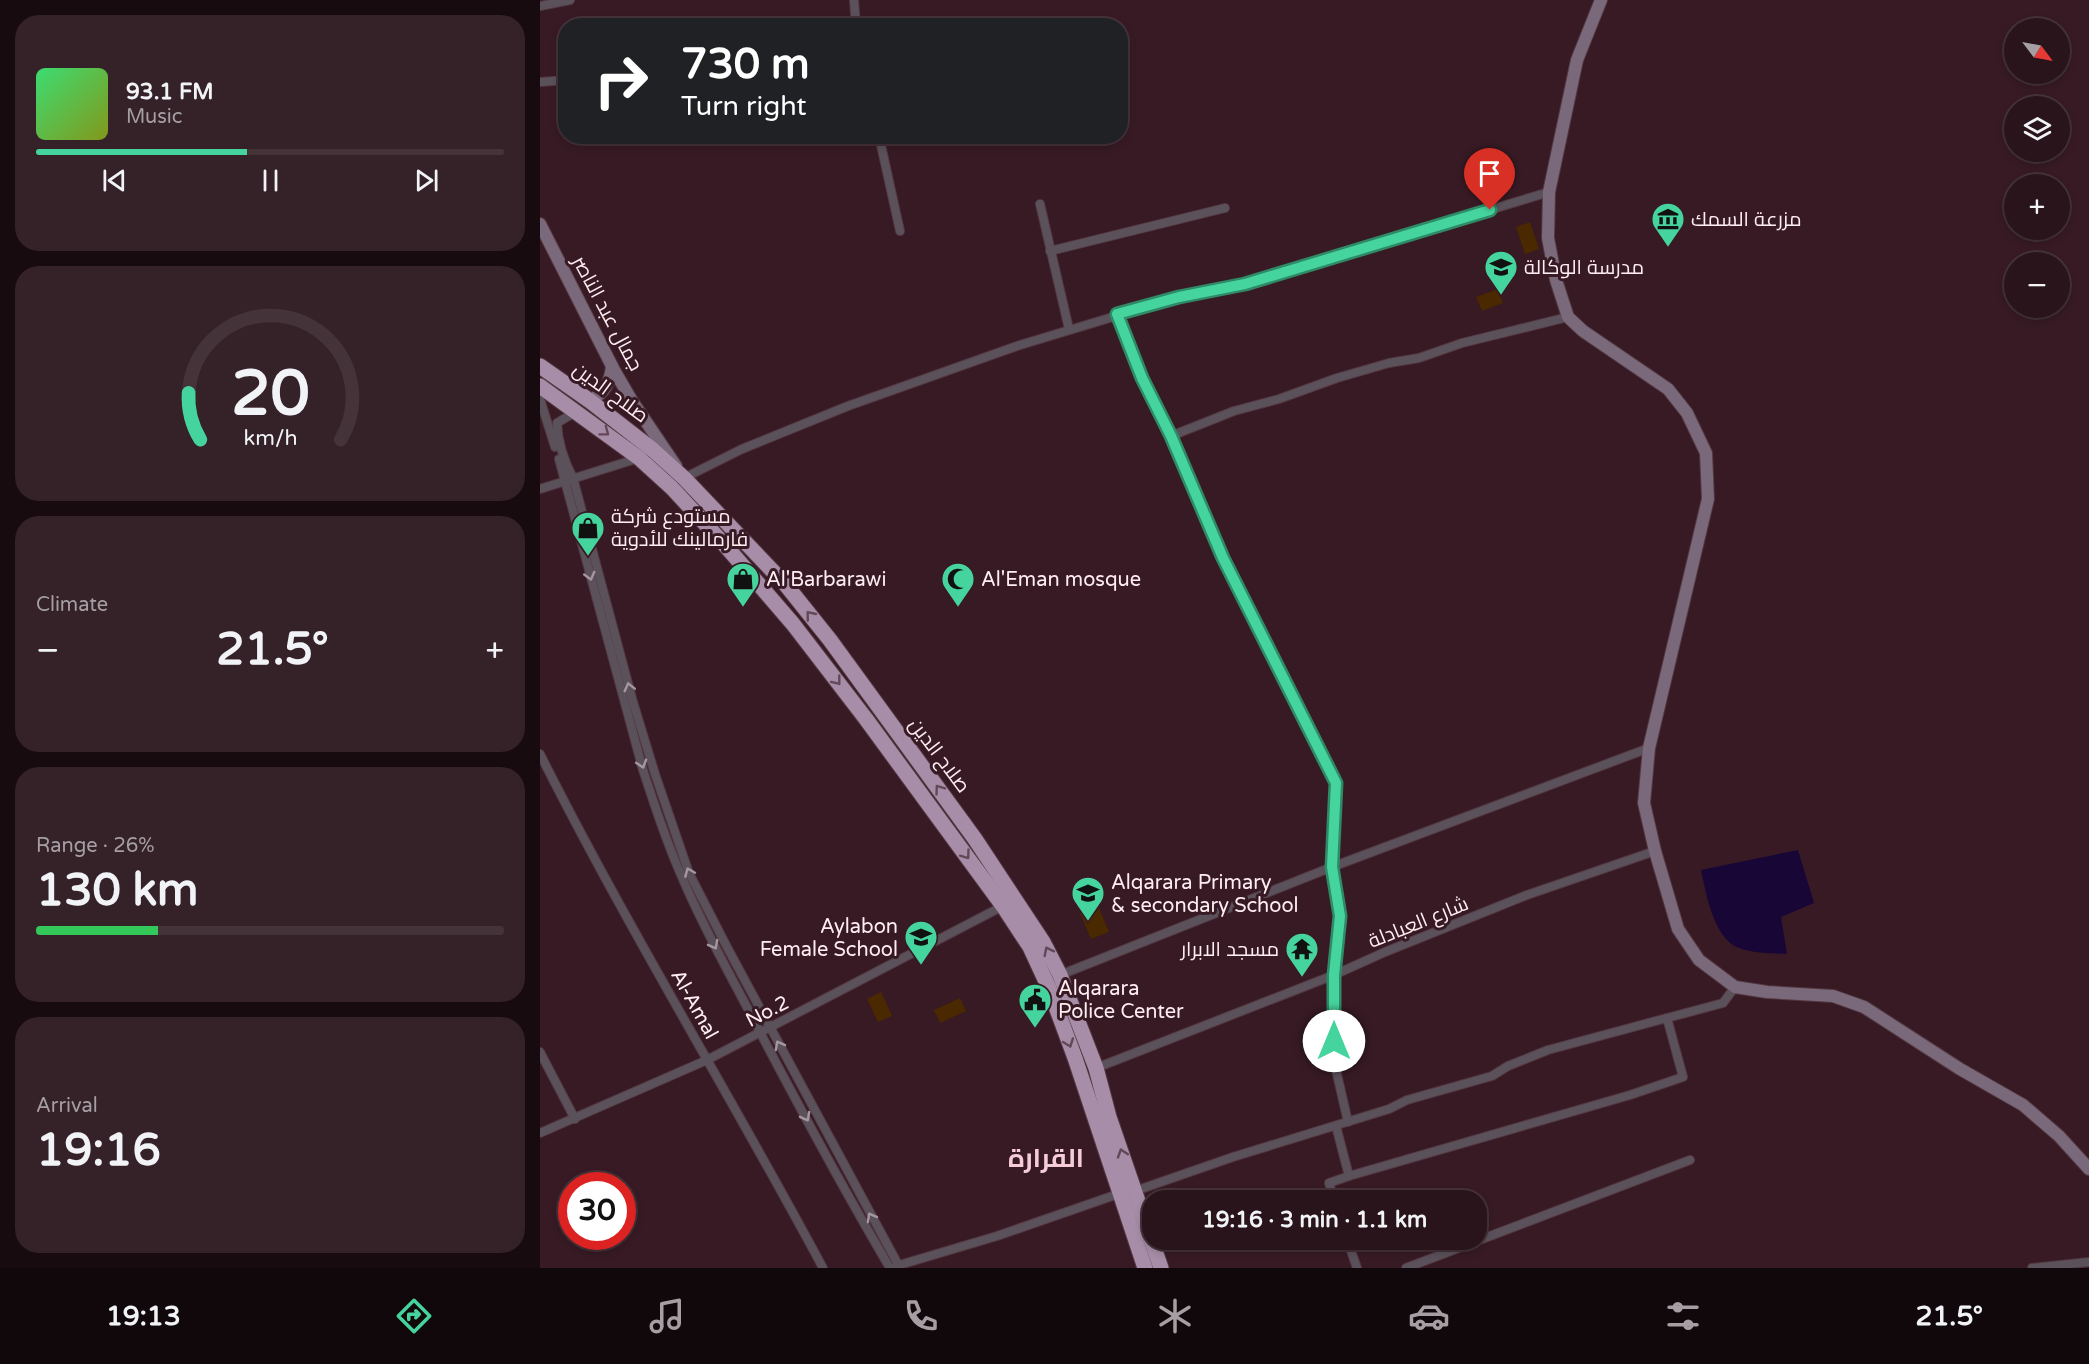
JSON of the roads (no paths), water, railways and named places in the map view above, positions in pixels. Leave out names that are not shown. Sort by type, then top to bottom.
[{"type":"highway","name":"صلاح الدين","points":[[540,366],[590,401],[684,478],[786,585],[830,640],[975,839],[1043,942],[1060,975],[1096,1068],[1096,1097]]},
{"type":"highway","name":"صلاح الدين","points":[[540,386],[639,458],[672,488],[724,544],[815,652],[1003,906],[1030,947],[1049,988],[1096,1097],[1128,1192],[1161,1268]]},
{"type":"highway","points":[[815,652],[818,641],[830,640]]},
{"type":"highway","name":"صلاح الدين","points":[[1128,1192],[1145,1268]]},
{"type":"street","points":[[540,6],[570,0]]},
{"type":"street","points":[[854,0],[855,18]]},
{"type":"street","points":[[1601,0],[1577,60],[1549,192],[1548,238],[1556,280],[1568,317],[1583,331],[1668,389],[1687,413],[1706,453],[1708,499],[1649,748],[1644,803],[1655,851],[1678,929],[1699,960],[1735,987],[1767,992],[1833,996],[1864,1007],[1960,1069],[2023,1105],[2059,1136],[2089,1169]]},
{"type":"street","points":[[540,82],[558,81]]},
{"type":"street","points":[[881,144],[900,231]]},
{"type":"street","points":[[684,478],[742,449],[848,406],[1069,329],[1179,297],[1245,284],[1549,192]]},
{"type":"street","points":[[1040,204],[1069,329]]},
{"type":"street","points":[[1050,251],[1225,208]]},
{"type":"street","name":"جمال عبد الناصر","points":[[540,224],[612,366],[632,401],[684,478]]},
{"type":"street","points":[[1117,314],[1142,378],[1171,436],[1223,558],[1336,783],[1332,867],[1340,916],[1334,975],[1334,1061],[1348,1122]]},
{"type":"street","points":[[1171,436],[1234,411],[1279,399],[1368,369],[1419,358],[1462,343],[1568,317]]},
{"type":"street","points":[[590,401],[601,394],[610,381],[612,366]]},
{"type":"street","points":[[540,399],[569,479],[633,702],[680,849],[706,908],[894,1267]]},
{"type":"street","points":[[583,416],[572,414],[557,423],[560,445],[625,706],[660,820],[682,878],[707,931],[854,1207],[894,1267]]},
{"type":"street","points":[[540,489],[639,458]]},
{"type":"street","points":[[1060,975],[1332,867],[1649,748]]},
{"type":"street","name":"Al-Amal","points":[[540,754],[676,1007],[768,1165],[823,1268]]},
{"type":"street","name":"شارع العبادلة","points":[[1096,1068],[1334,975],[1527,895],[1655,851]]},
{"type":"street","name":"No.2","points":[[540,1133],[707,1060],[1003,906]]},
{"type":"street","points":[[894,1267],[1389,1109],[1407,1100],[1492,1076],[1508,1066],[1548,1050],[1723,1003],[1735,987]]},
{"type":"street","points":[[1331,1190],[1329,1183],[1349,1176],[1630,1095],[1683,1077],[1667,1018]]},
{"type":"street","points":[[540,1052],[575,1119]]},
{"type":"street","points":[[1336,1126],[1349,1176]]},
{"type":"street","points":[[1406,1268],[1690,1160]]},
{"type":"street","points":[[1351,1250],[1357,1268]]},
{"type":"street","points":[[2032,1268],[2089,1262]]},
{"type":"place","name":"مزرعة السمك","points":[[1668,248]]},
{"type":"place","name":"مدرسة الوكالة","points":[[1501,296]]},
{"type":"place","name":"مستودع شركة فارمالينك للأدوية","points":[[588,557]]},
{"type":"place","name":"Al'Barbarawi","points":[[743,608]]},
{"type":"place","name":"Al'Eman mosque","points":[[958,608]]},
{"type":"place","name":"Alqarara Primary & secondary School","points":[[1088,922]]},
{"type":"place","name":"Aylabon Female School","points":[[921,966]]},
{"type":"place","name":"مسجد الابرار","points":[[1302,978]]},
{"type":"place","name":"Alqarara Police Center","points":[[1035,1029]]},
{"type":"district","name":"القرارة","points":[[1046,1158]]}]
